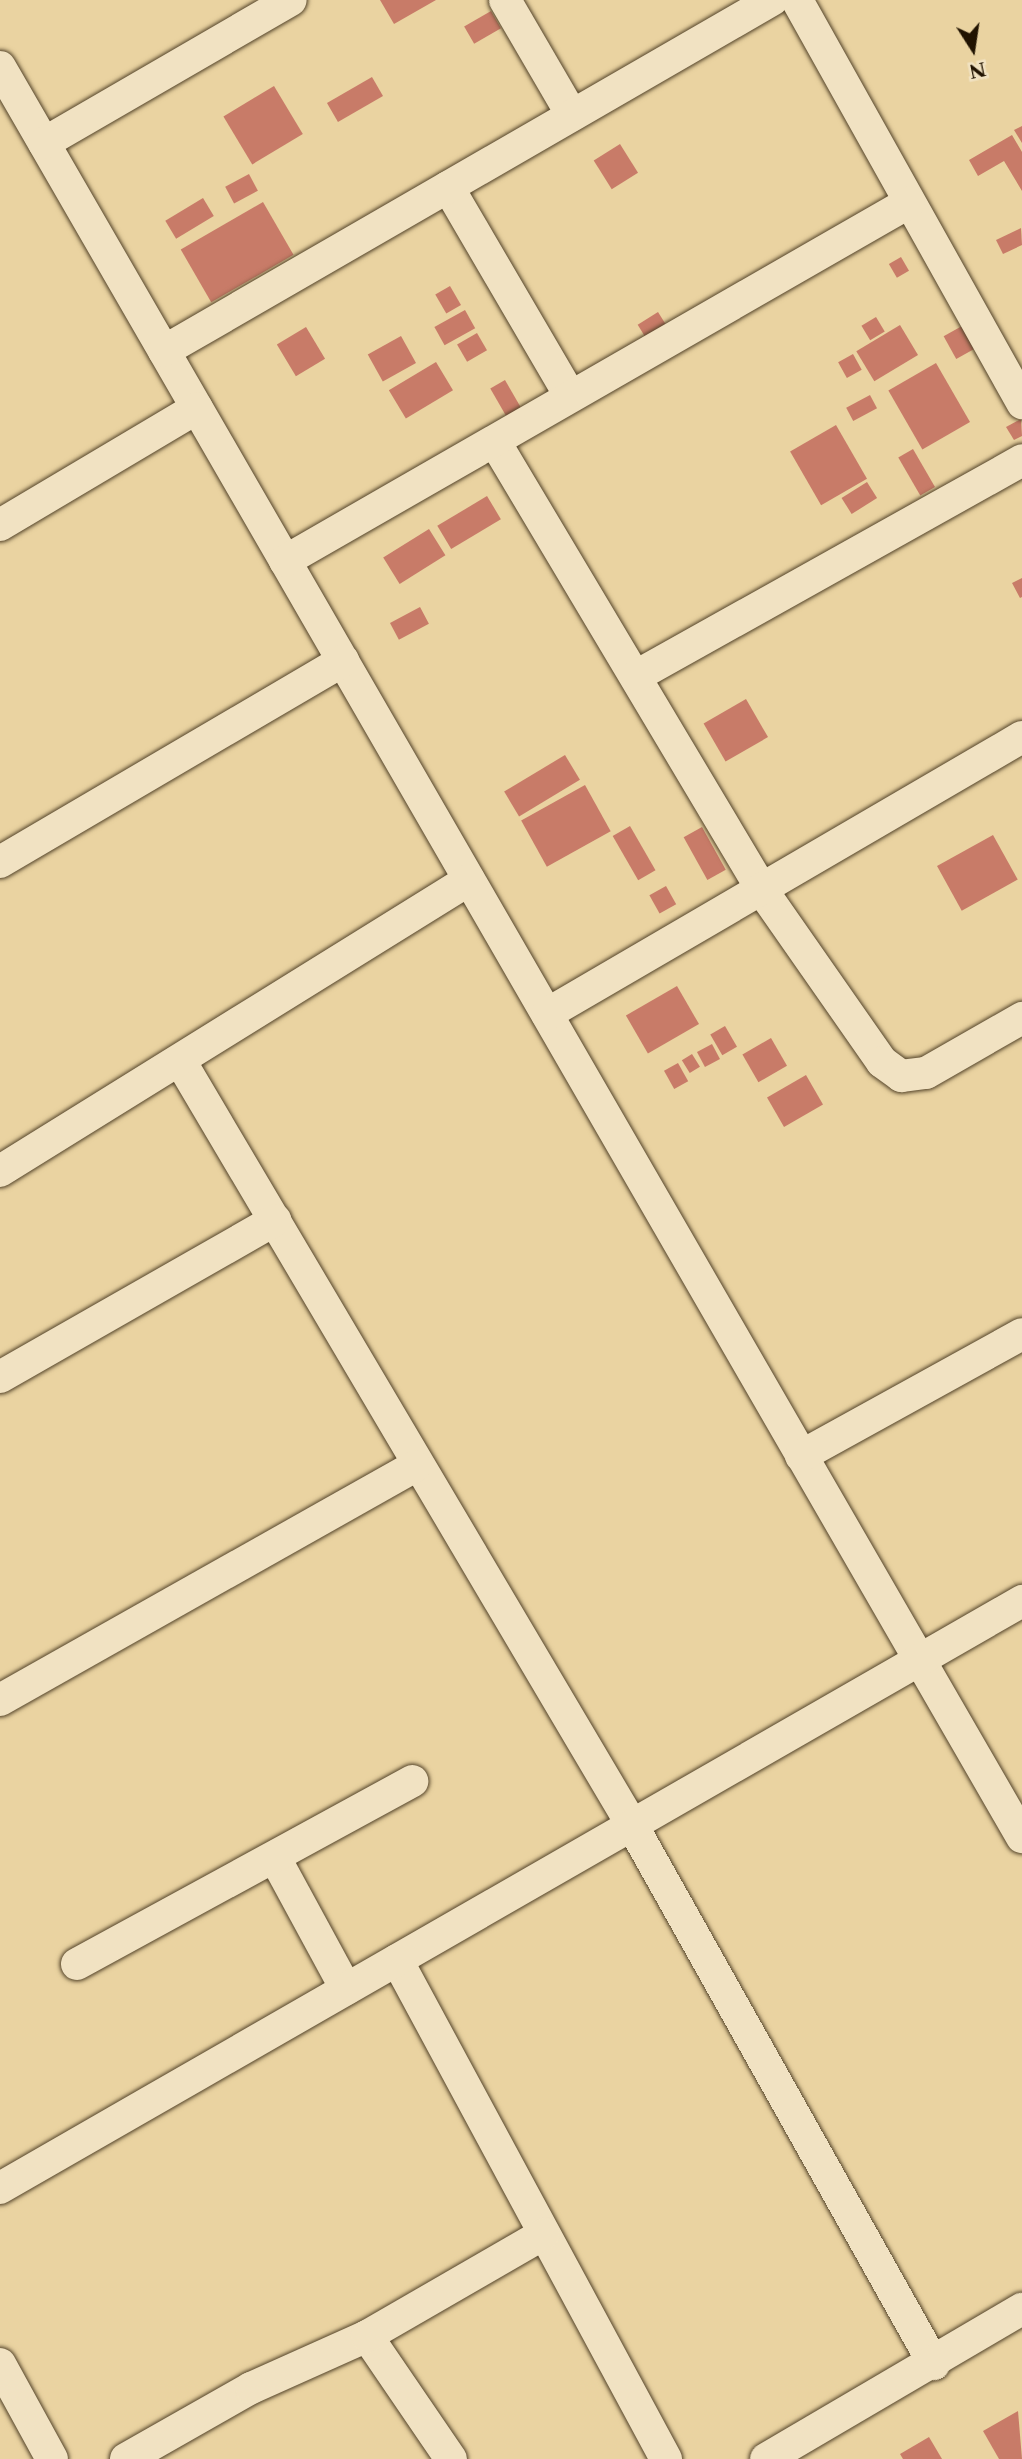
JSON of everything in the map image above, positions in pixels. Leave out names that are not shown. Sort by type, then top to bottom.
[{"type":"street","points":[[44,143],[291,0]]},
{"type":"street","points":[[505,0],[572,115]]},
{"type":"street","points":[[164,351],[772,0]]},
{"type":"street","points":[[797,0],[1022,403]]},
{"type":"street","points":[[0,67],[1022,1837]]},
{"type":"street","points":[[448,187],[570,396]]},
{"type":"street","points":[[285,561],[908,203]]},
{"type":"street","points":[[0,525],[197,408]]},
{"type":"street","points":[[495,442],[638,675],[764,893],[882,1062],[901,1076],[926,1073],[1022,1018]]},
{"type":"street","points":[[638,675],[1022,460]]},
{"type":"street","points":[[0,862],[343,661]]},
{"type":"street","points":[[547,1014],[764,893],[1022,737]]},
{"type":"street","points":[[0,1171],[182,1064],[469,880]]},
{"type":"street","points":[[182,1064],[275,1220],[415,1466],[632,1825],[934,2364]]},
{"type":"street","points":[[0,1377],[275,1220]]},
{"type":"street","points":[[802,1456],[1022,1334]]},
{"type":"street","points":[[0,1700],[415,1466]]},
{"type":"street","points":[[0,2188],[1022,1601]]},
{"type":"street","points":[[77,1964],[412,1782]]},
{"type":"street","points":[[275,1858],[346,1989]]},
{"type":"street","points":[[397,1960],[666,2459]]},
{"type":"street","points":[[126,2459],[251,2388],[367,2336],[544,2234]]},
{"type":"street","points":[[766,2459],[934,2364],[1022,2309]]},
{"type":"street","points":[[367,2336],[450,2459]]},
{"type":"street","points":[[0,2364],[52,2459]]},
{"type":"building","points":[[380,0],[436,0],[394,24]]},
{"type":"building","points":[[491,11],[501,28],[474,44],[464,26]]},
{"type":"building","points":[[372,77],[383,96],[338,122],[327,103]]},
{"type":"building","points":[[274,86],[303,134],[252,164],[223,116]]},
{"type":"building","points":[[1022,126],[1022,143],[1014,130]]},
{"type":"building","points":[[1012,135],[1022,152],[1022,191],[1004,161],[978,176],[969,160]]},
{"type":"building","points":[[620,144],[638,173],[612,189],[594,160]]},
{"type":"building","points":[[249,174],[258,191],[234,203],[225,187]]},
{"type":"building","points":[[203,198],[214,216],[176,239],[165,221]]},
{"type":"building","points":[[263,202],[294,255],[211,302],[181,250]]},
{"type":"building","points":[[1021,228],[1022,245],[1003,254],[996,240]]},
{"type":"building","points":[[901,257],[909,271],[897,278],[889,264]]},
{"type":"building","points":[[450,286],[461,305],[446,314],[435,294]]},
{"type":"building","points":[[465,310],[475,328],[445,345],[434,327]]},
{"type":"building","points":[[658,312],[666,325],[646,337],[638,325]]},
{"type":"building","points":[[876,317],[885,332],[870,340],[861,326]]},
{"type":"building","points":[[900,325],[918,355],[874,381],[856,351]]},
{"type":"building","points":[[962,326],[975,349],[956,359],[944,336]]},
{"type":"building","points":[[306,327],[325,359],[296,376],[277,345]]},
{"type":"building","points":[[477,333],[487,350],[467,362],[457,344]]},
{"type":"building","points":[[401,336],[416,363],[383,382],[368,354]]},
{"type":"building","points":[[853,354],[862,370],[847,378],[838,362]]},
{"type":"building","points":[[436,362],[453,390],[406,419],[389,390]]},
{"type":"building","points":[[936,363],[970,422],[922,449],[888,391]]},
{"type":"building","points":[[505,380],[522,409],[507,418],[490,389]]},
{"type":"building","points":[[870,395],[877,408],[853,421],[846,408]]},
{"type":"building","points":[[1021,419],[1022,436],[1014,440],[1006,427]]},
{"type":"building","points":[[836,425],[867,479],[821,505],[790,452]]},
{"type":"building","points":[[913,449],[935,487],[920,496],[898,458]]},
{"type":"building","points":[[867,482],[877,498],[852,514],[842,498]]},
{"type":"building","points":[[487,496],[501,519],[451,549],[437,526]]},
{"type":"building","points":[[429,529],[445,555],[400,584],[383,558]]},
{"type":"building","points":[[1022,578],[1022,597],[1020,598],[1012,583]]},
{"type":"building","points":[[420,607],[429,624],[399,640],[390,623]]},
{"type":"building","points":[[746,699],[768,737],[726,762],[704,724]]},
{"type":"building","points":[[565,755],[580,780],[519,816],[504,792]]},
{"type":"building","points":[[585,785],[611,831],[547,867],[521,820]]},
{"type":"building","points":[[630,826],[656,870],[638,880],[613,836]]},
{"type":"building","points":[[702,827],[726,870],[707,880],[684,837]]},
{"type":"building","points":[[993,835],[1018,880],[962,911],[937,866]]},
{"type":"building","points":[[666,886],[676,904],[660,914],[649,895]]},
{"type":"building","points":[[677,986],[699,1024],[648,1054],[626,1016]]},
{"type":"building","points":[[725,1026],[737,1047],[722,1055],[710,1034]]},
{"type":"building","points":[[771,1038],[787,1066],[758,1082],[742,1054]]},
{"type":"building","points":[[712,1044],[720,1059],[705,1067],[697,1052]]},
{"type":"building","points":[[692,1054],[700,1067],[690,1073],[682,1060]]},
{"type":"building","points":[[678,1063],[688,1081],[674,1089],[664,1071]]},
{"type":"building","points":[[806,1075],[823,1104],[784,1127],[767,1098]]},
{"type":"building","points":[[1018,2411],[1022,2459],[999,2459],[983,2431]]},
{"type":"building","points":[[929,2437],[942,2459],[903,2459],[900,2454]]}]
